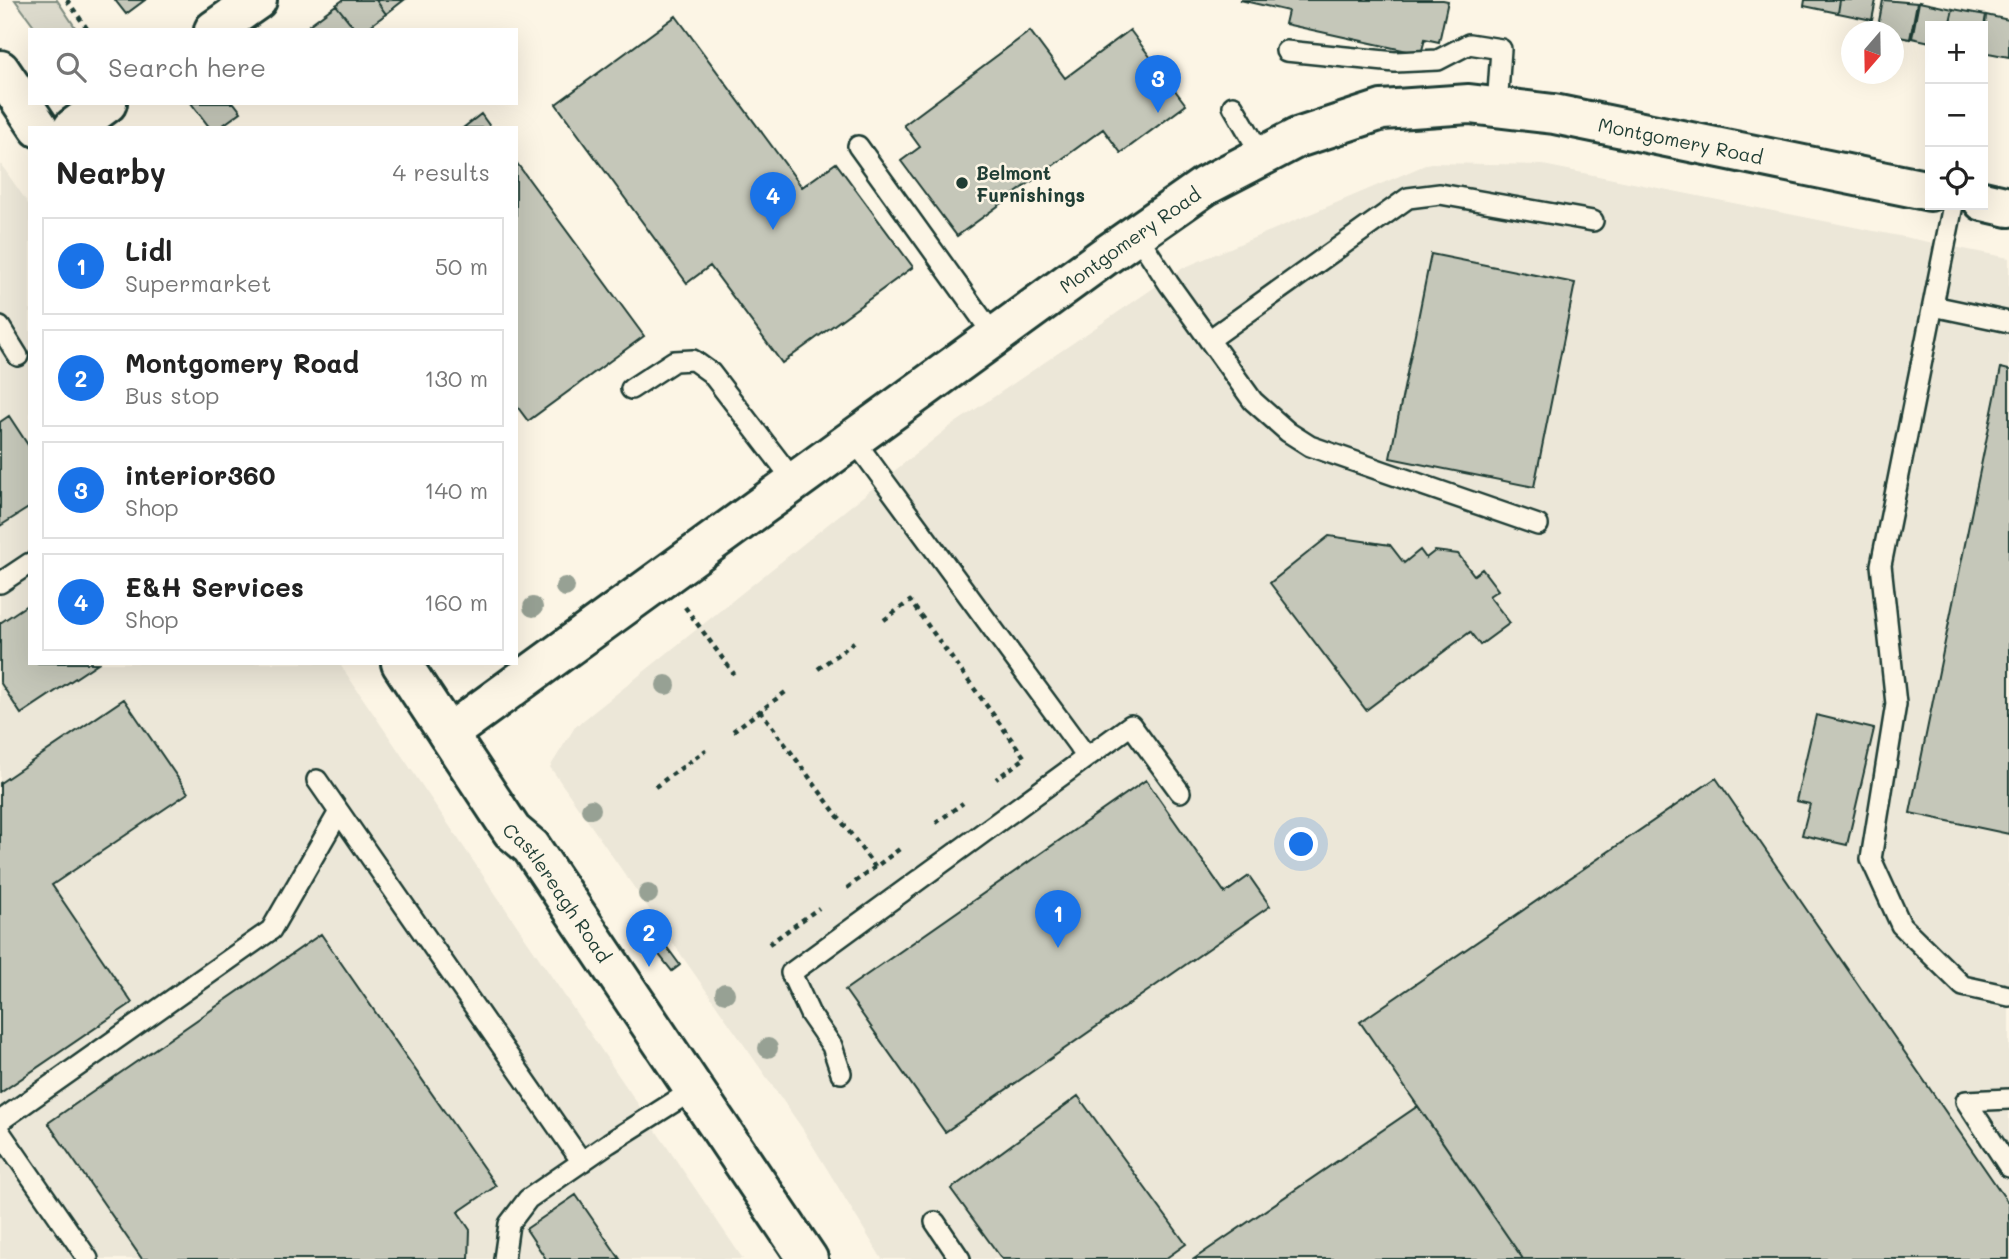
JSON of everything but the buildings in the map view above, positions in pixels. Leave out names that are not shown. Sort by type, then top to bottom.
[{"type":"street","points":[[217,28],[257,0]]},
{"type":"street","points":[[0,70],[38,126]]},
{"type":"street","name":"Montgomery Road","points":[[448,734],[1136,234],[1205,186],[1297,138],[1382,110],[1469,104],[1554,114],[1925,190]]},
{"type":"street","points":[[76,126],[104,105]]},
{"type":"street","points":[[1988,202],[2009,207]]},
{"type":"street","name":"Castlereagh Road","points":[[402,665],[512,831],[531,847],[808,1259]]},
{"type":"lane","points":[[1286,51],[1395,62],[1438,60],[1469,44],[1501,49],[1497,108]]},
{"type":"lane","points":[[1233,106],[1262,156]]},
{"type":"lane","points":[[858,146],[995,337]]},
{"type":"lane","points":[[1209,340],[1408,198],[1440,194],[1593,221]]},
{"type":"lane","points":[[1953,210],[1881,565],[1896,704],[1871,859],[1901,925],[1910,934],[1963,986],[2009,996]]},
{"type":"lane","points":[[1136,234],[1253,401],[1288,432],[1310,446],[1538,525]]},
{"type":"lane","points":[[1933,306],[2009,322]]},
{"type":"lane","points":[[0,327],[18,356]]},
{"type":"lane","points":[[631,389],[674,361],[693,360],[711,373],[794,481]]},
{"type":"lane","points":[[854,440],[1087,757]]},
{"type":"lane","points":[[0,583],[28,564]]},
{"type":"lane","points":[[841,1073],[832,1046],[810,1014],[791,974],[1131,725],[1180,792]]},
{"type":"lane","points":[[317,780],[582,1162]]},
{"type":"lane","points":[[0,1121],[271,930],[340,812]]},
{"type":"lane","points":[[504,1259],[509,1224],[528,1199],[693,1090]]},
{"type":"lane","points":[[2009,1099],[1966,1101],[2009,1167]]},
{"type":"lane","points":[[0,1132],[88,1259]]},
{"type":"lane","points":[[935,1222],[960,1259]]},
{"type":"path","points":[[66,0],[87,28]]},
{"type":"path","points":[[663,578],[734,674]]},
{"type":"path","points":[[884,620],[910,601],[1025,758],[996,779]]},
{"type":"path","points":[[818,668],[857,640]]},
{"type":"path","points":[[733,731],[787,691]]},
{"type":"path","points":[[760,710],[875,867]]},
{"type":"path","points":[[655,787],[706,750]]},
{"type":"path","points":[[936,823],[963,803]]},
{"type":"path","points":[[846,888],[901,848]]},
{"type":"path","points":[[769,944],[819,908]]},
{"type":"shaded area","points":[[15,0],[57,0],[76,28],[37,28]]},
{"type":"shaded area","points":[[0,163],[28,203],[28,665],[340,665],[743,1259],[0,1259]]},
{"type":"shaded area","points":[[1430,163],[1543,165],[2009,258],[2009,1259],[882,1259],[802,1128],[550,767],[575,727],[948,428],[1183,268]]},
{"type":"place","name":"interior360","points":[[1158,113]]},
{"type":"place","name":"Belmont Furnishings","points":[[962,183]]},
{"type":"place","name":"E&H Services","points":[[773,230]]},
{"type":"place","name":"Lidl","points":[[1058,948]]},
{"type":"place","name":"Montgomery Road","points":[[649,967]]}]
